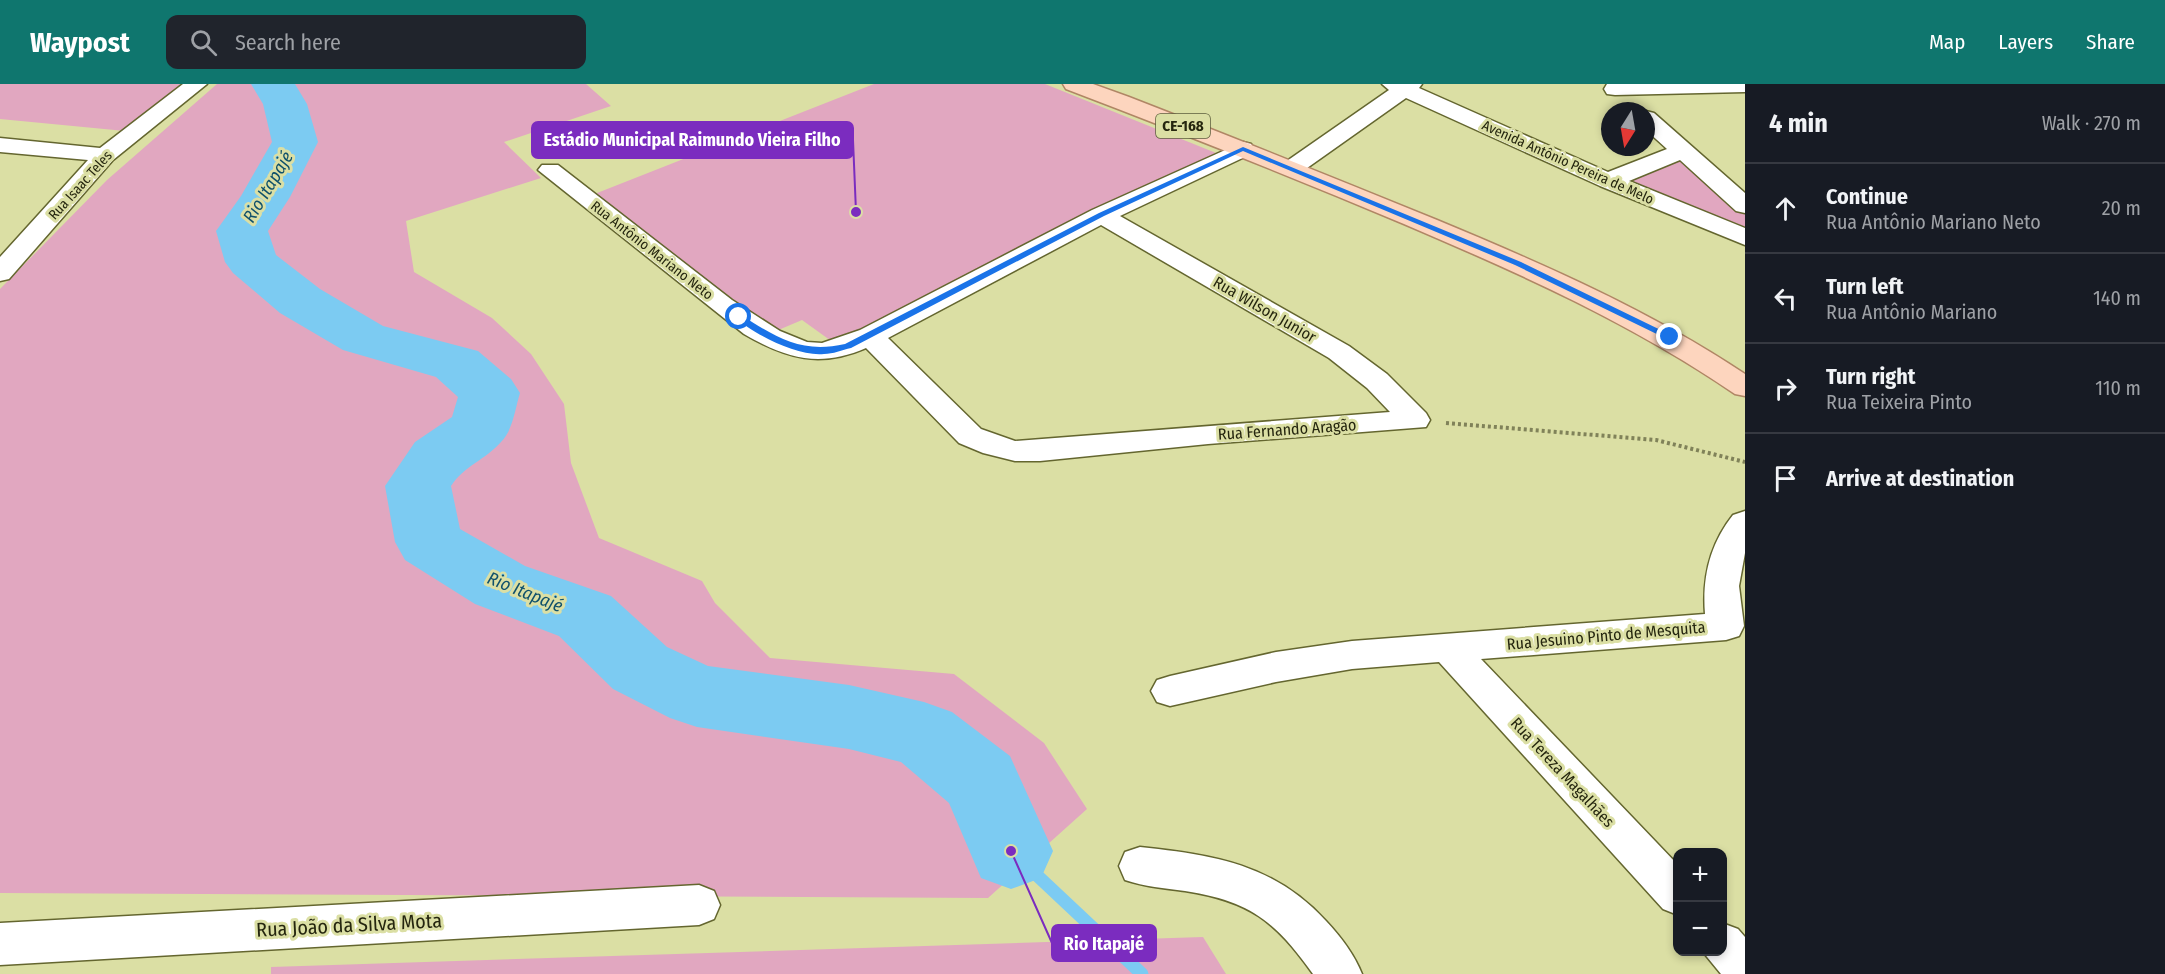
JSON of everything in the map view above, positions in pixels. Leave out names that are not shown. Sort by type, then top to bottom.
[{"type":"main road","name":"CE-168","points":[[1074,84],[1292,168],[1518,264],[1670,337],[1745,387]]},
{"type":"street","name":"Rua Isaac Teles","points":[[0,273],[105,154],[156,112],[196,84]]},
{"type":"street","points":[[1292,168],[1403,85]]},
{"type":"street","name":"Avenida Antônio Pereira de Melo","points":[[1403,85],[1608,181],[1745,237]]},
{"type":"street","points":[[1612,86],[1745,87]]},
{"type":"street","points":[[1612,86],[1629,102]]},
{"type":"street","points":[[1655,126],[1745,206]]},
{"type":"street","points":[[0,144],[105,154]]},
{"type":"street","points":[[870,336],[1101,215],[1243,149]]},
{"type":"street","points":[[1608,181],[1682,151]]},
{"type":"street","name":"Rua Antônio Mariano Neto","points":[[550,170],[739,317],[784,342],[805,350],[823,352],[848,346],[870,336]]},
{"type":"street","name":"Rua Wilson Junior","points":[[1101,215],[1339,352],[1377,381],[1415,420]]},
{"type":"street","name":"Rua Fernando Aragão","points":[[870,336],[970,436],[994,446],[1015,451],[1415,420]]},
{"type":"street","name":"Rua Jesuino Pinto de Mesquita","points":[[1170,691],[1276,667],[1352,655],[1735,634],[1721,609],[1722,581],[1726,560],[1745,523]]},
{"type":"street","name":"Rua Tereza Magalhães","points":[[1449,648],[1673,891]]},
{"type":"street","points":[[1140,866],[1202,873],[1240,881],[1265,893],[1287,908],[1340,974]]},
{"type":"street","name":"Rua João da Silva Mota","points":[[0,944],[699,905]]},
{"type":"street","points":[[1727,949],[1745,968]]},
{"type":"path","points":[[1415,420],[1656,440],[1745,462]]},
{"type":"shaded area","points":[[0,84],[184,84],[125,131],[0,119]]},
{"type":"shaded area","points":[[217,84],[586,84],[611,106],[504,142],[541,178],[406,221],[414,272],[492,318],[531,354],[564,404],[571,463],[599,538],[702,581],[715,603],[770,658],[954,674],[1044,743],[1087,809],[988,898],[0,893],[0,289],[107,180]]},
{"type":"shaded area","points":[[874,84],[1045,84],[1216,153],[834,343],[802,320],[776,331],[592,195]]},
{"type":"shaded area","points":[[1683,156],[1745,212],[1745,235],[1619,182]]},
{"type":"shaded area","points":[[1203,937],[1226,974],[271,974],[271,967]]},
{"type":"waterway","name":"Rio Itapajé","points":[[273,84],[285,104],[295,142],[265,197],[242,231],[252,262],[300,301],[363,338],[457,364],[490,393],[479,428],[437,457],[418,486],[429,542],[500,585],[585,616],[640,668],[697,696],[849,717],[924,735],[981,781],[1011,851]]},
{"type":"waterway","name":"Rio Itapajé","points":[[1011,851],[1142,974]]},
{"type":"place","name":"Estádio Municipal Raimundo Vieira Filho","points":[[856,212]]},
{"type":"place","name":"Rio Itapajé","points":[[1011,851]]},
{"type":"route","points":[[739,317],[764,334],[805,350],[823,352],[848,346],[1101,215],[1243,149],[1518,264],[1670,337]]}]
